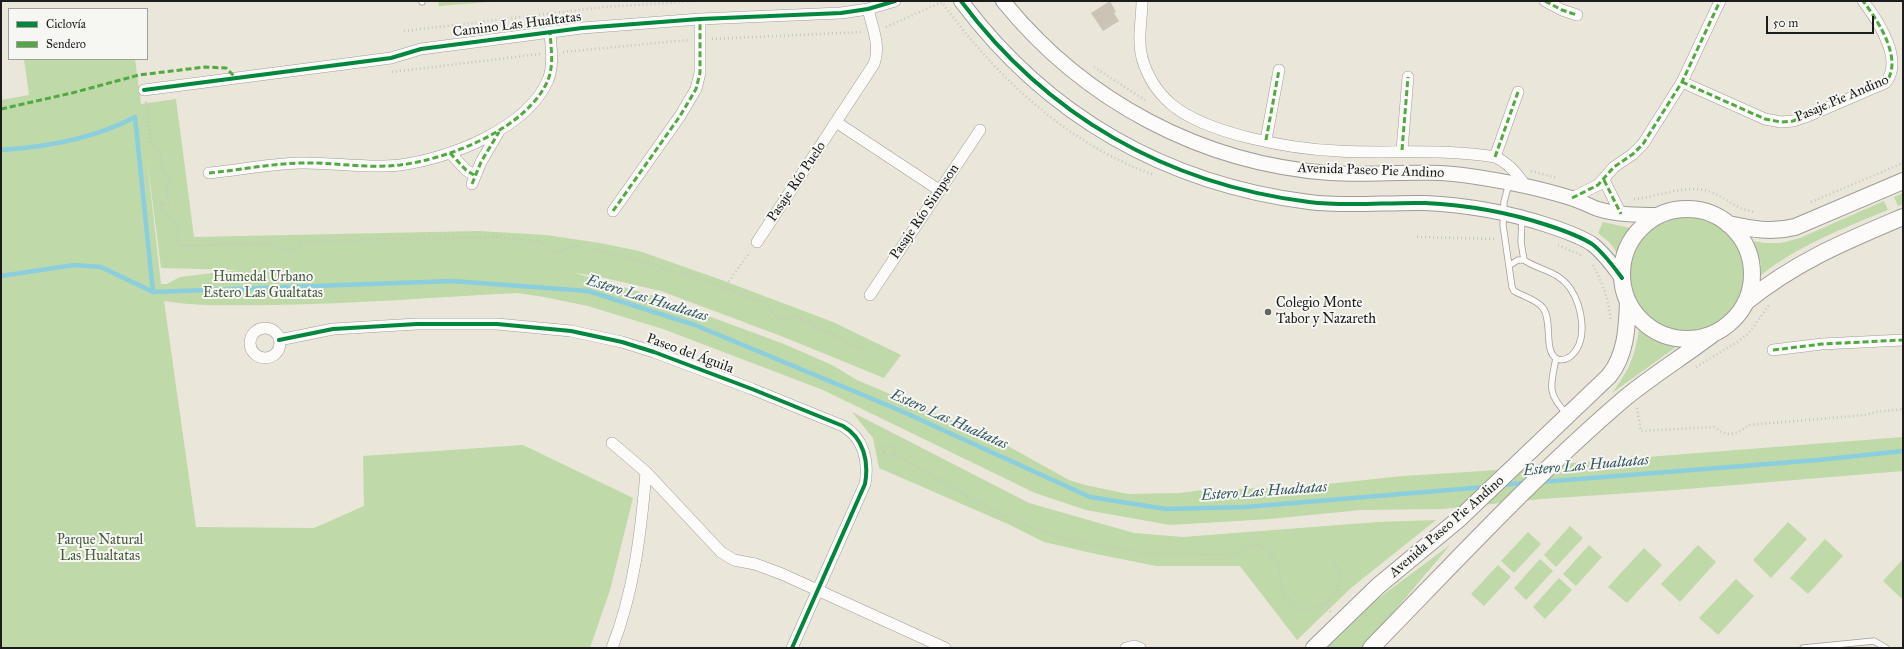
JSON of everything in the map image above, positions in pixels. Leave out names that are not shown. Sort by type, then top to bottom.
[{"type":"main road","points":[[1728,224],[1766,231],[1790,228],[1903,181]]},
{"type":"main road","points":[[1746,302],[1752,281],[1750,260],[1742,240],[1728,224],[1719,218],[1700,210],[1679,209],[1659,215],[1643,226],[1631,241],[1623,258],[1622,278],[1628,302],[1639,319],[1655,331],[1664,335],[1674,338],[1694,339],[1713,334],[1729,324],[1746,302],[1781,275],[1815,255],[1903,217]]},
{"type":"main road","name":"Avenida Paseo Pie Andino","points":[[1314,648],[1378,586],[1459,519],[1605,381],[1619,362],[1626,334],[1628,302]]},
{"type":"main road","name":"Avenida Paseo Pie Andino","points":[[1371,648],[1495,519],[1566,452],[1627,396],[1713,334]]},
{"type":"street","name":"Camino Las Hualtatas","points":[[144,90],[391,58],[421,49],[550,32],[700,19],[822,14],[868,9],[895,1]]},
{"type":"street","points":[[961,1],[1009,58],[1030,78],[1076,116],[1134,150],[1190,174],[1235,188],[1310,202],[1356,205],[1426,203],[1504,212],[1523,217],[1582,238],[1602,253],[1622,278]]},
{"type":"street","name":"Avenida Paseo Pie Andino","points":[[1003,1],[1042,45],[1088,83],[1148,121],[1205,147],[1252,161],[1310,171],[1354,174],[1421,172],[1447,173],[1526,187],[1572,198],[1599,209],[1621,214],[1659,215]]},
{"type":"street","name":"Avenida Paseo Pie Andino","points":[[1142,1],[1139,40],[1142,58],[1151,79],[1164,98],[1179,110],[1197,119],[1232,132],[1291,146],[1330,150],[1402,150],[1495,156]]},
{"type":"street","points":[[1545,1],[1562,10],[1577,15]]},
{"type":"street","points":[[1572,198],[1592,189],[1604,180],[1614,167],[1633,154],[1642,144],[1682,82],[1720,1]]},
{"type":"street","name":"Pasaje Pie Andino","points":[[1682,82],[1761,118],[1781,122],[1803,118],[1884,84],[1891,80],[1899,71],[1901,54],[1896,44],[1863,1]]},
{"type":"street","name":"Pasaje Río Puelo","points":[[757,242],[872,69],[876,58],[877,45],[868,9]]},
{"type":"street","points":[[613,211],[680,116],[696,90],[700,73],[700,19]]},
{"type":"street","points":[[209,173],[298,163],[368,167],[400,165],[450,153],[499,132],[530,104],[546,84],[552,62],[550,32]]},
{"type":"street","points":[[1266,140],[1279,70]]},
{"type":"street","name":"Avenida Paseo Pie Andino","points":[[1402,150],[1408,77]]},
{"type":"street","points":[[1518,92],[1495,156],[1512,168],[1526,187]]},
{"type":"street","points":[[836,122],[939,190]]},
{"type":"street","name":"Pasaje Río Simpson","points":[[870,295],[980,130]]},
{"type":"street","points":[[450,153],[473,179],[499,132]]},
{"type":"street","points":[[1604,180],[1621,214]]},
{"type":"street","name":"Paseo del Águila","points":[[279,340],[333,329],[417,324],[503,324],[571,331],[609,339],[654,352],[835,422],[848,429],[858,441],[865,456],[867,475],[862,494],[792,648]]},
{"type":"street","points":[[1773,350],[1829,343],[1903,340]]},
{"type":"street","points":[[612,443],[646,472],[721,552],[734,560],[765,567],[945,648]]},
{"type":"street","points":[[612,648],[622,619],[634,566],[643,506],[646,472]]},
{"type":"street","points":[[1126,648],[1134,646],[1140,648]]},
{"type":"lane","points":[[1509,183],[1505,192],[1503,225],[1514,291],[1538,302],[1544,309],[1549,327],[1551,351],[1556,358],[1561,360],[1568,359],[1578,347],[1582,334],[1579,308],[1575,297],[1560,278],[1550,271],[1524,260],[1518,260],[1510,265]]},
{"type":"lane","points":[[1523,217],[1521,242],[1524,260]]},
{"type":"lane","points":[[1556,358],[1551,386],[1552,394],[1559,406],[1568,416]]},
{"type":"lane","points":[[1803,648],[1874,641],[1886,648]]},
{"type":"path","points":[[404,31],[596,8],[696,1]]},
{"type":"path","points":[[1089,64],[1150,104],[1154,105],[1164,98]]},
{"type":"path","points":[[144,90],[151,145],[160,151],[164,175],[170,178],[171,184],[166,188],[169,202],[161,204],[162,209],[178,224],[179,246],[272,243],[288,251],[296,248],[304,241],[496,237],[542,242],[547,250],[556,253],[573,245],[613,253],[767,303],[773,314],[780,318],[787,319],[795,316],[875,356]]},
{"type":"path","points":[[1804,205],[1903,162]]},
{"type":"path","points":[[1512,168],[1542,173],[1558,178]]},
{"type":"path","points":[[1612,197],[1631,200],[1685,189],[1704,190],[1720,195],[1740,208],[1759,214]]},
{"type":"path","points":[[1417,236],[1506,240]]},
{"type":"path","points":[[724,288],[757,242]]},
{"type":"path","points":[[1691,370],[1744,337],[1771,302]]},
{"type":"path","points":[[1631,413],[1642,404]]},
{"type":"path","points":[[1637,408],[1641,431],[1714,427],[1721,433],[1729,435],[1741,432],[1748,425],[1864,416],[1876,412],[1903,409]]},
{"type":"path","points":[[894,454],[895,451],[893,446],[889,445],[885,448],[884,451],[886,455],[889,456],[894,454],[1011,520],[1064,539],[1144,554],[1178,555],[1236,555],[1248,545],[1260,544],[1268,550],[1278,564],[1284,594],[1297,608],[1311,609],[1326,604],[1337,592],[1340,574],[1333,560]]},
{"type":"path","points":[[1326,604],[1332,613]]},
{"type":"green space","points":[[438,1],[502,1],[439,6]]},
{"type":"green space","points":[[24,60],[135,60],[141,104],[176,99],[194,237],[479,231],[546,235],[600,243],[639,251],[719,279],[833,322],[901,355],[884,378],[781,336],[661,291],[596,276],[575,273],[654,296],[784,344],[832,365],[857,380],[997,440],[1069,480],[1128,494],[1299,487],[1403,476],[1483,471],[1903,437],[1903,471],[1674,490],[1541,499],[1442,509],[1361,510],[1270,519],[1170,525],[1086,510],[1035,493],[823,390],[663,329],[588,306],[518,293],[365,302],[273,305],[218,305],[164,301],[196,527],[314,528],[364,506],[363,456],[523,445],[633,498],[610,590],[590,648],[1,648],[1,100],[29,95]],"holes":[[[146,150],[161,268],[238,270],[180,277],[167,284],[161,284]]]},
{"type":"green space","points":[[1903,193],[1903,204],[1898,206],[1894,197]]},
{"type":"green space","points":[[1884,201],[1888,210],[1806,246],[1761,275],[1761,264],[1753,241],[1764,243],[1781,243],[1800,238]]},
{"type":"green space","points":[[1686,216],[1708,220],[1727,233],[1740,252],[1744,274],[1740,296],[1727,315],[1708,328],[1686,332],[1664,328],[1645,315],[1632,296],[1628,274],[1632,252],[1645,233],[1664,220]]},
{"type":"green space","points":[[1603,222],[1630,228],[1621,240],[1617,253],[1610,243],[1598,233]]},
{"type":"green space","points":[[1639,330],[1657,341],[1676,347],[1612,393],[1630,364]]},
{"type":"green space","points":[[852,412],[1029,503],[1134,533],[1183,537],[1378,522],[1436,520],[1351,588],[1297,640],[1240,566],[1156,566],[1044,542],[1010,525],[879,468],[873,438]]},
{"type":"green space","points":[[1788,522],[1807,539],[1771,578],[1753,560]]},
{"type":"green space","points":[[1570,526],[1583,538],[1556,567],[1544,555]]},
{"type":"green space","points":[[1528,532],[1541,544],[1514,573],[1501,561]]},
{"type":"green space","points":[[1825,539],[1843,556],[1808,594],[1790,578]]},
{"type":"green space","points":[[1450,545],[1382,626],[1361,648],[1325,648],[1368,606]]},
{"type":"green space","points":[[1589,545],[1602,557],[1576,586],[1563,574]]},
{"type":"green space","points":[[1698,545],[1716,562],[1680,602],[1661,584]]},
{"type":"green space","points":[[1644,548],[1662,565],[1627,603],[1608,587]]},
{"type":"green space","points":[[1540,559],[1553,571],[1526,600],[1514,588]]},
{"type":"green space","points":[[1903,559],[1903,596],[1901,598],[1883,581]]},
{"type":"green space","points":[[1498,565],[1511,577],[1484,606],[1471,594]]},
{"type":"green space","points":[[1559,578],[1572,590],[1545,619],[1533,607]]},
{"type":"green space","points":[[1736,579],[1754,596],[1718,635],[1699,618]]},
{"type":"building","points":[[1110,1],[1116,12],[1114,13],[1119,21],[1103,31],[1091,13]]},
{"type":"waterway","points":[[1,150],[36,147],[70,141],[103,131],[135,117],[153,292]]},
{"type":"waterway","name":"Estero Las Hualtatas","points":[[1,276],[74,265],[101,267],[153,292],[452,281],[588,291],[695,325],[899,410],[1090,497],[1166,509],[1246,507],[1485,487]]},
{"type":"waterway","name":"Estero Las Hualtatas","points":[[1541,482],[1818,460],[1903,451]]},
{"type":"waterway","name":"Estero Las Hualtatas","points":[[1501,485],[1525,483]]},
{"type":"marked path","points":[[1545,1],[1562,10],[1577,15]]},
{"type":"marked path","points":[[1572,198],[1598,185],[1614,167],[1633,154],[1643,144],[1682,82],[1720,1]]},
{"type":"marked path","points":[[1682,82],[1765,119],[1781,122],[1793,121],[1808,116],[1885,83],[1890,74],[1892,64],[1888,42],[1870,10],[1863,1]]},
{"type":"marked path","points":[[613,211],[680,116],[696,89],[700,73],[700,19]]},
{"type":"marked path","points":[[209,173],[300,163],[325,163],[362,166],[400,165],[419,162],[440,156],[484,139],[505,127],[523,113],[538,97],[550,74],[552,56],[550,32]]},
{"type":"marked path","points":[[1,109],[72,93],[139,75],[205,67],[226,68],[236,78]]},
{"type":"marked path","points":[[1266,140],[1279,70]]},
{"type":"marked path","points":[[1402,150],[1408,77]]},
{"type":"marked path","points":[[1495,157],[1518,92]]},
{"type":"marked path","points":[[472,184],[481,162],[499,132]]},
{"type":"marked path","points":[[450,153],[466,170],[474,175]]},
{"type":"marked path","points":[[1604,180],[1621,214]]},
{"type":"marked path","points":[[1773,350],[1822,344],[1903,340]]},
{"type":"cycle path","points":[[144,90],[391,58],[421,49],[582,28],[700,19],[841,13],[868,9],[895,1]]},
{"type":"cycle path","points":[[961,1],[995,42],[1032,78],[1071,110],[1114,138],[1159,161],[1206,179],[1257,193],[1309,202],[1338,204],[1441,204],[1472,207],[1517,216],[1576,235],[1587,241],[1600,251],[1622,278]]},
{"type":"cycle path","points":[[279,340],[333,329],[417,324],[497,324],[571,331],[622,342],[654,352],[752,389],[843,426],[856,437],[863,451],[866,467],[865,484],[792,648]]},
{"type":"place","name":"Colegio Monte Tabor y Nazareth","points":[[1268,312]]},
{"type":"park label","name":"Humedal Urbano Estero Las Gualtatas","points":[[263,286]]},
{"type":"park label","name":"Parque Natural Las Hualtatas","points":[[100,550]]}]
